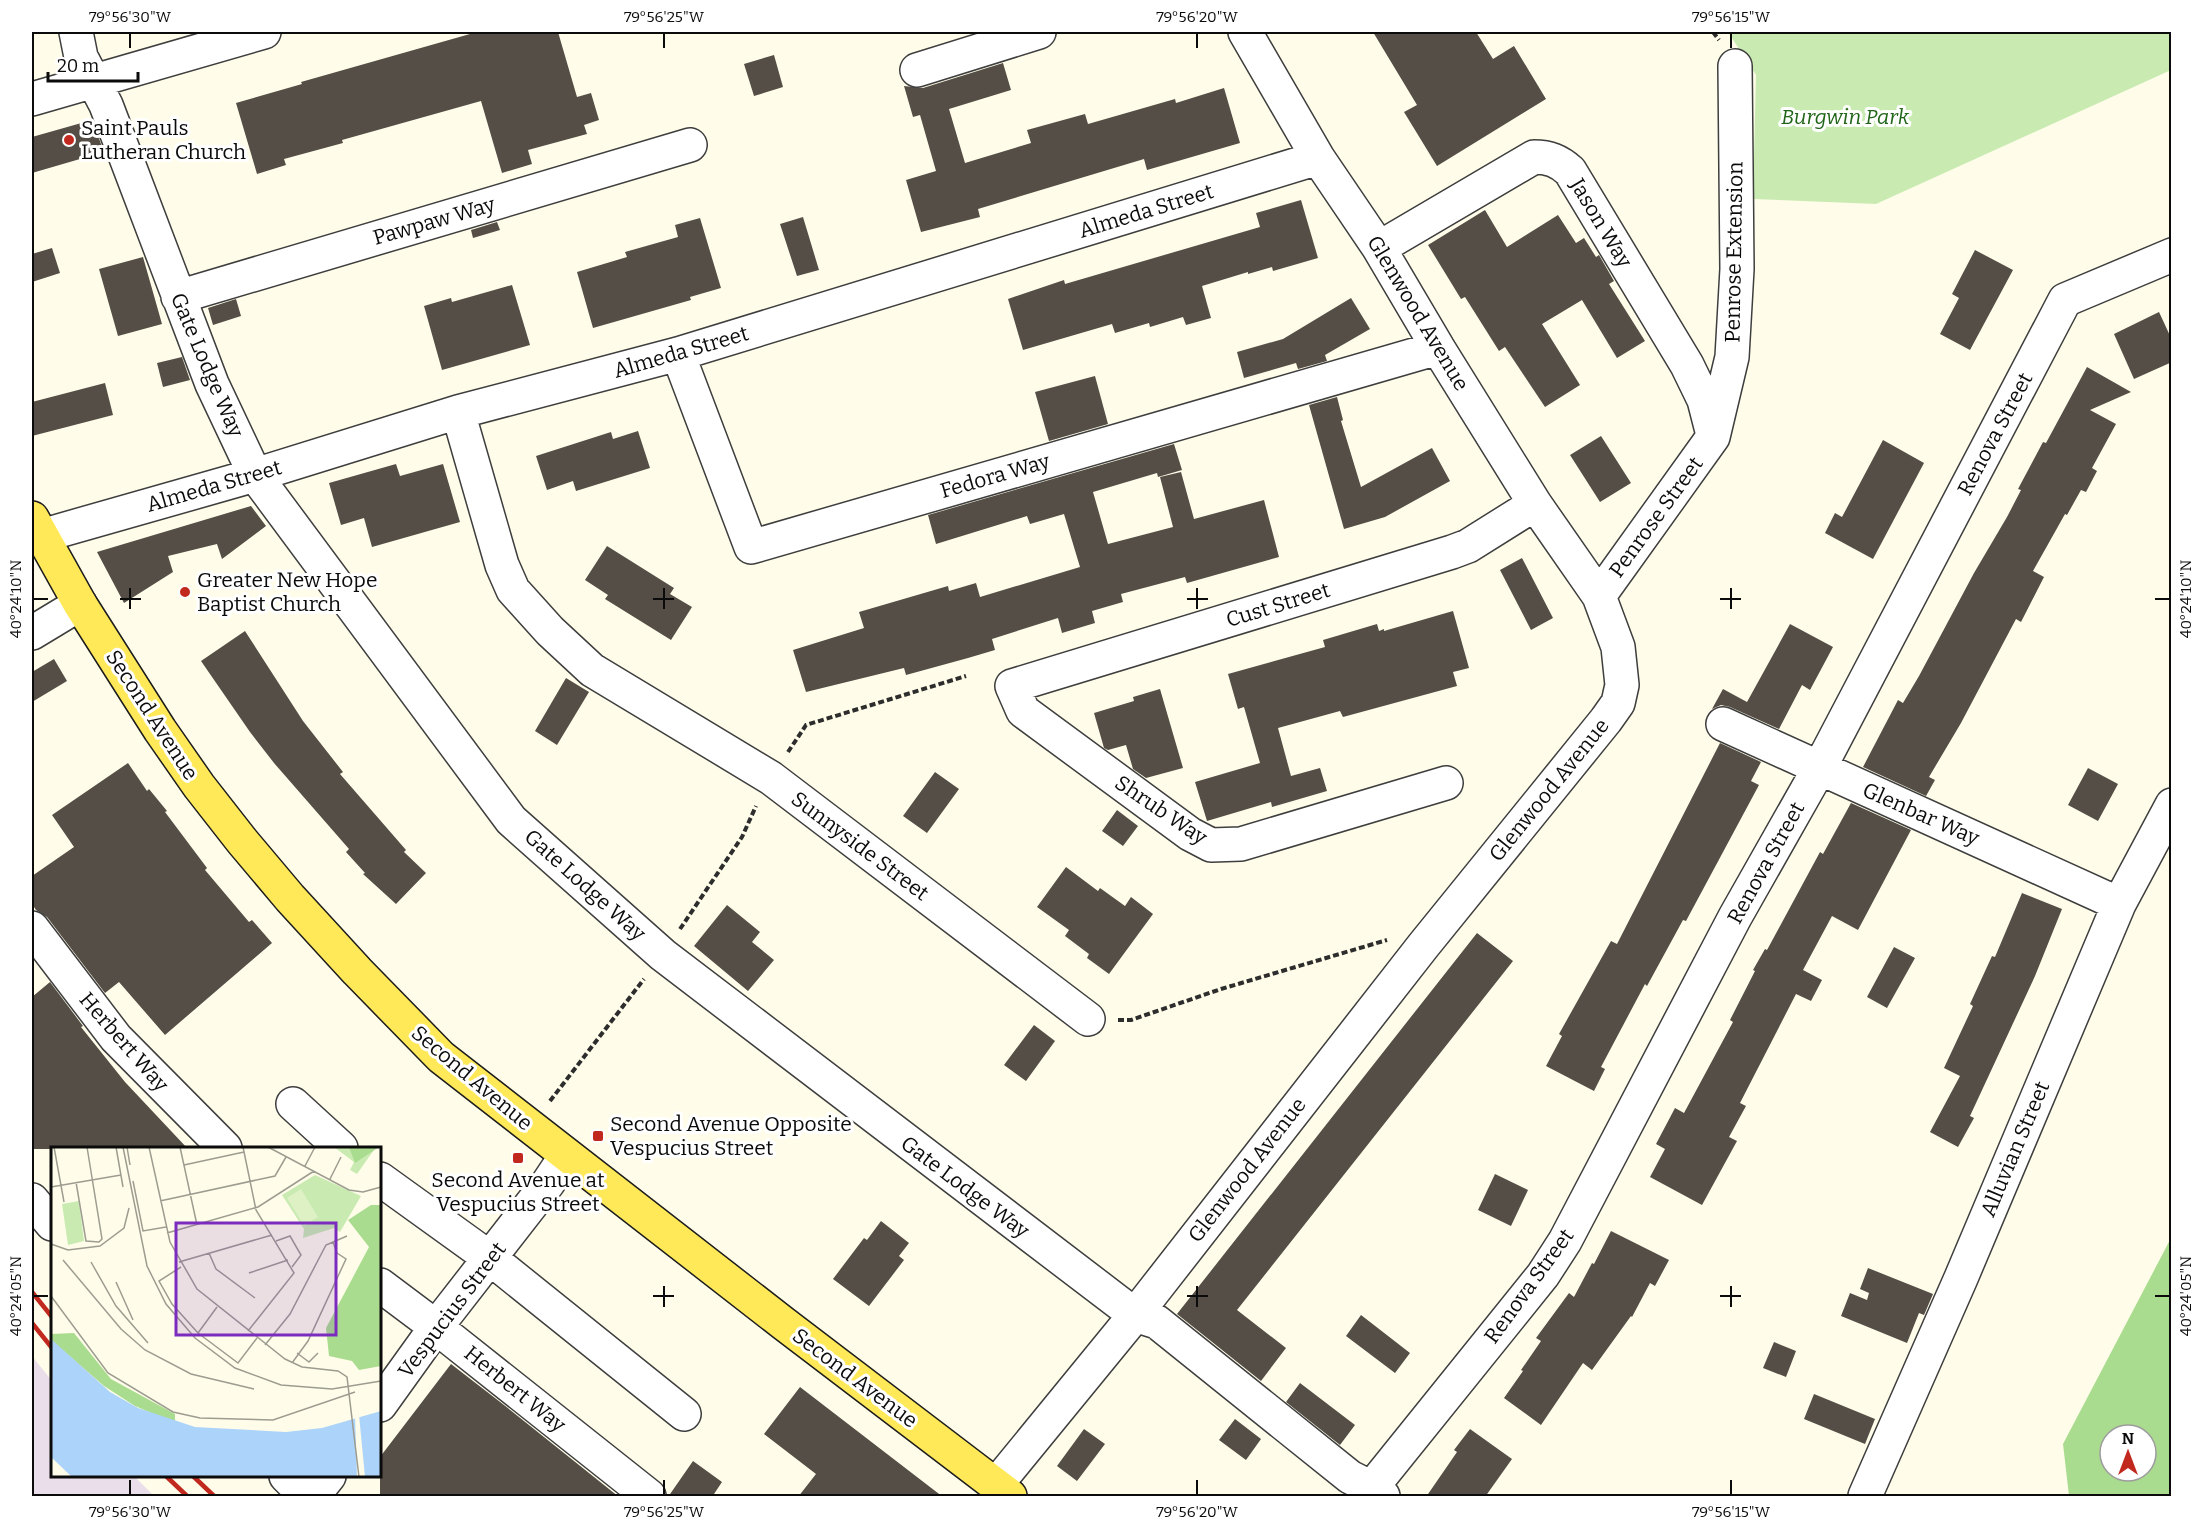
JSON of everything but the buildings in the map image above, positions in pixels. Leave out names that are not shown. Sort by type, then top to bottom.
[{"type":"main road","name":"Second Avenue","points":[[36,527],[80,604],[160,730],[199,786],[290,898],[441,1057],[566,1156],[1003,1491]]},
{"type":"street","name":"Gate Lodge Way","points":[[76,32],[81,57],[106,105],[212,384],[255,475],[512,820],[663,955],[1135,1315],[1157,1322],[1373,1494]]},
{"type":"street","points":[[32,99],[264,32]]},
{"type":"street","points":[[917,70],[1039,32]]},
{"type":"street","name":"Glenwood Avenue","points":[[1003,1491],[1135,1315],[1409,964],[1618,703],[1622,685],[1618,647],[1599,596],[1535,504],[1379,248],[1318,158],[1245,32]]},
{"type":"street","name":"Penrose Extension","points":[[1713,437],[1732,357],[1737,269],[1735,66]]},
{"type":"street","name":"Pawpaw Way","points":[[178,297],[690,145]]},
{"type":"street","name":"Jason Way","points":[[1379,248],[1534,157],[1552,159],[1561,163],[1570,171],[1687,365],[1704,400],[1713,437]]},
{"type":"street","name":"Almeda Street","points":[[36,527],[255,475],[459,412],[678,354],[1318,158]]},
{"type":"street","name":"Renova Street","points":[[1373,1494],[1543,1275],[1565,1241],[1735,918],[1820,767],[2065,300],[2169,264]]},
{"type":"street","name":"Fedora Way","points":[[678,354],[751,547],[1438,348]]},
{"type":"street","name":"Sunnyside Street","points":[[459,412],[502,565],[513,590],[550,631],[592,670],[771,778],[1088,1020]]},
{"type":"street","name":"Penrose Street","points":[[1599,596],[1713,437]]},
{"type":"street","name":"Cust Street","points":[[1012,686],[1452,552],[1468,546],[1535,504]]},
{"type":"street","points":[[32,633],[80,604]]},
{"type":"street","name":"Shrub Way","points":[[1012,686],[1023,711],[1190,834],[1211,845],[1241,844],[1446,783]]},
{"type":"street","name":"Glenbar Way","points":[[1723,724],[2119,904]]},
{"type":"street","name":"Alluvian Street","points":[[1865,1497],[1961,1278],[2119,904],[2172,805]]},
{"type":"street","name":"Herbert Way","points":[[32,928],[116,1038],[223,1147]]},
{"type":"street","points":[[293,1104],[338,1147]]},
{"type":"street","name":"Vespucius Street","points":[[381,1404],[436,1326],[491,1259],[566,1156]]},
{"type":"street","points":[[381,1180],[491,1259],[684,1414]]},
{"type":"street","points":[[32,1200],[51,1223]]},
{"type":"street","name":"Herbert Way","points":[[381,1286],[436,1326],[649,1497]]},
{"type":"street","points":[[287,1477],[306,1497]]},
{"type":"street","points":[[313,1497],[328,1477]]},
{"type":"path","points":[[784,758],[806,725],[966,676]]},
{"type":"path","points":[[674,938],[742,837],[759,800]]},
{"type":"path","points":[[1088,1020],[1131,1020],[1221,989],[1397,937]]},
{"type":"path","points":[[547,1104],[651,971]]},
{"type":"shaded area","points":[[32,1356],[51,1380],[51,1477],[135,1477],[154,1496],[32,1496]]},
{"type":"green space","name":"Burgwin Park","points":[[1728,32],[2171,32],[2171,70],[1876,204],[1753,199],[1756,75]]},
{"type":"green space","points":[[2171,1238],[2171,1496],[2069,1496],[2063,1444]]},
{"type":"railway","points":[[32,1292],[51,1316]]},
{"type":"railway","points":[[32,1323],[51,1347]]},
{"type":"railway","points":[[167,1477],[187,1496]]},
{"type":"railway","points":[[194,1477],[214,1496]]},
{"type":"place","name":"Saint Pauls Lutheran Church","points":[[69,140]]},
{"type":"place","name":"Greater New Hope Baptist Church","points":[[185,592]]},
{"type":"place","name":"Second Avenue Opposite Vespucius Street","points":[[598,1136]]},
{"type":"place","name":"Second Avenue at Vespucius Street","points":[[518,1158]]}]
